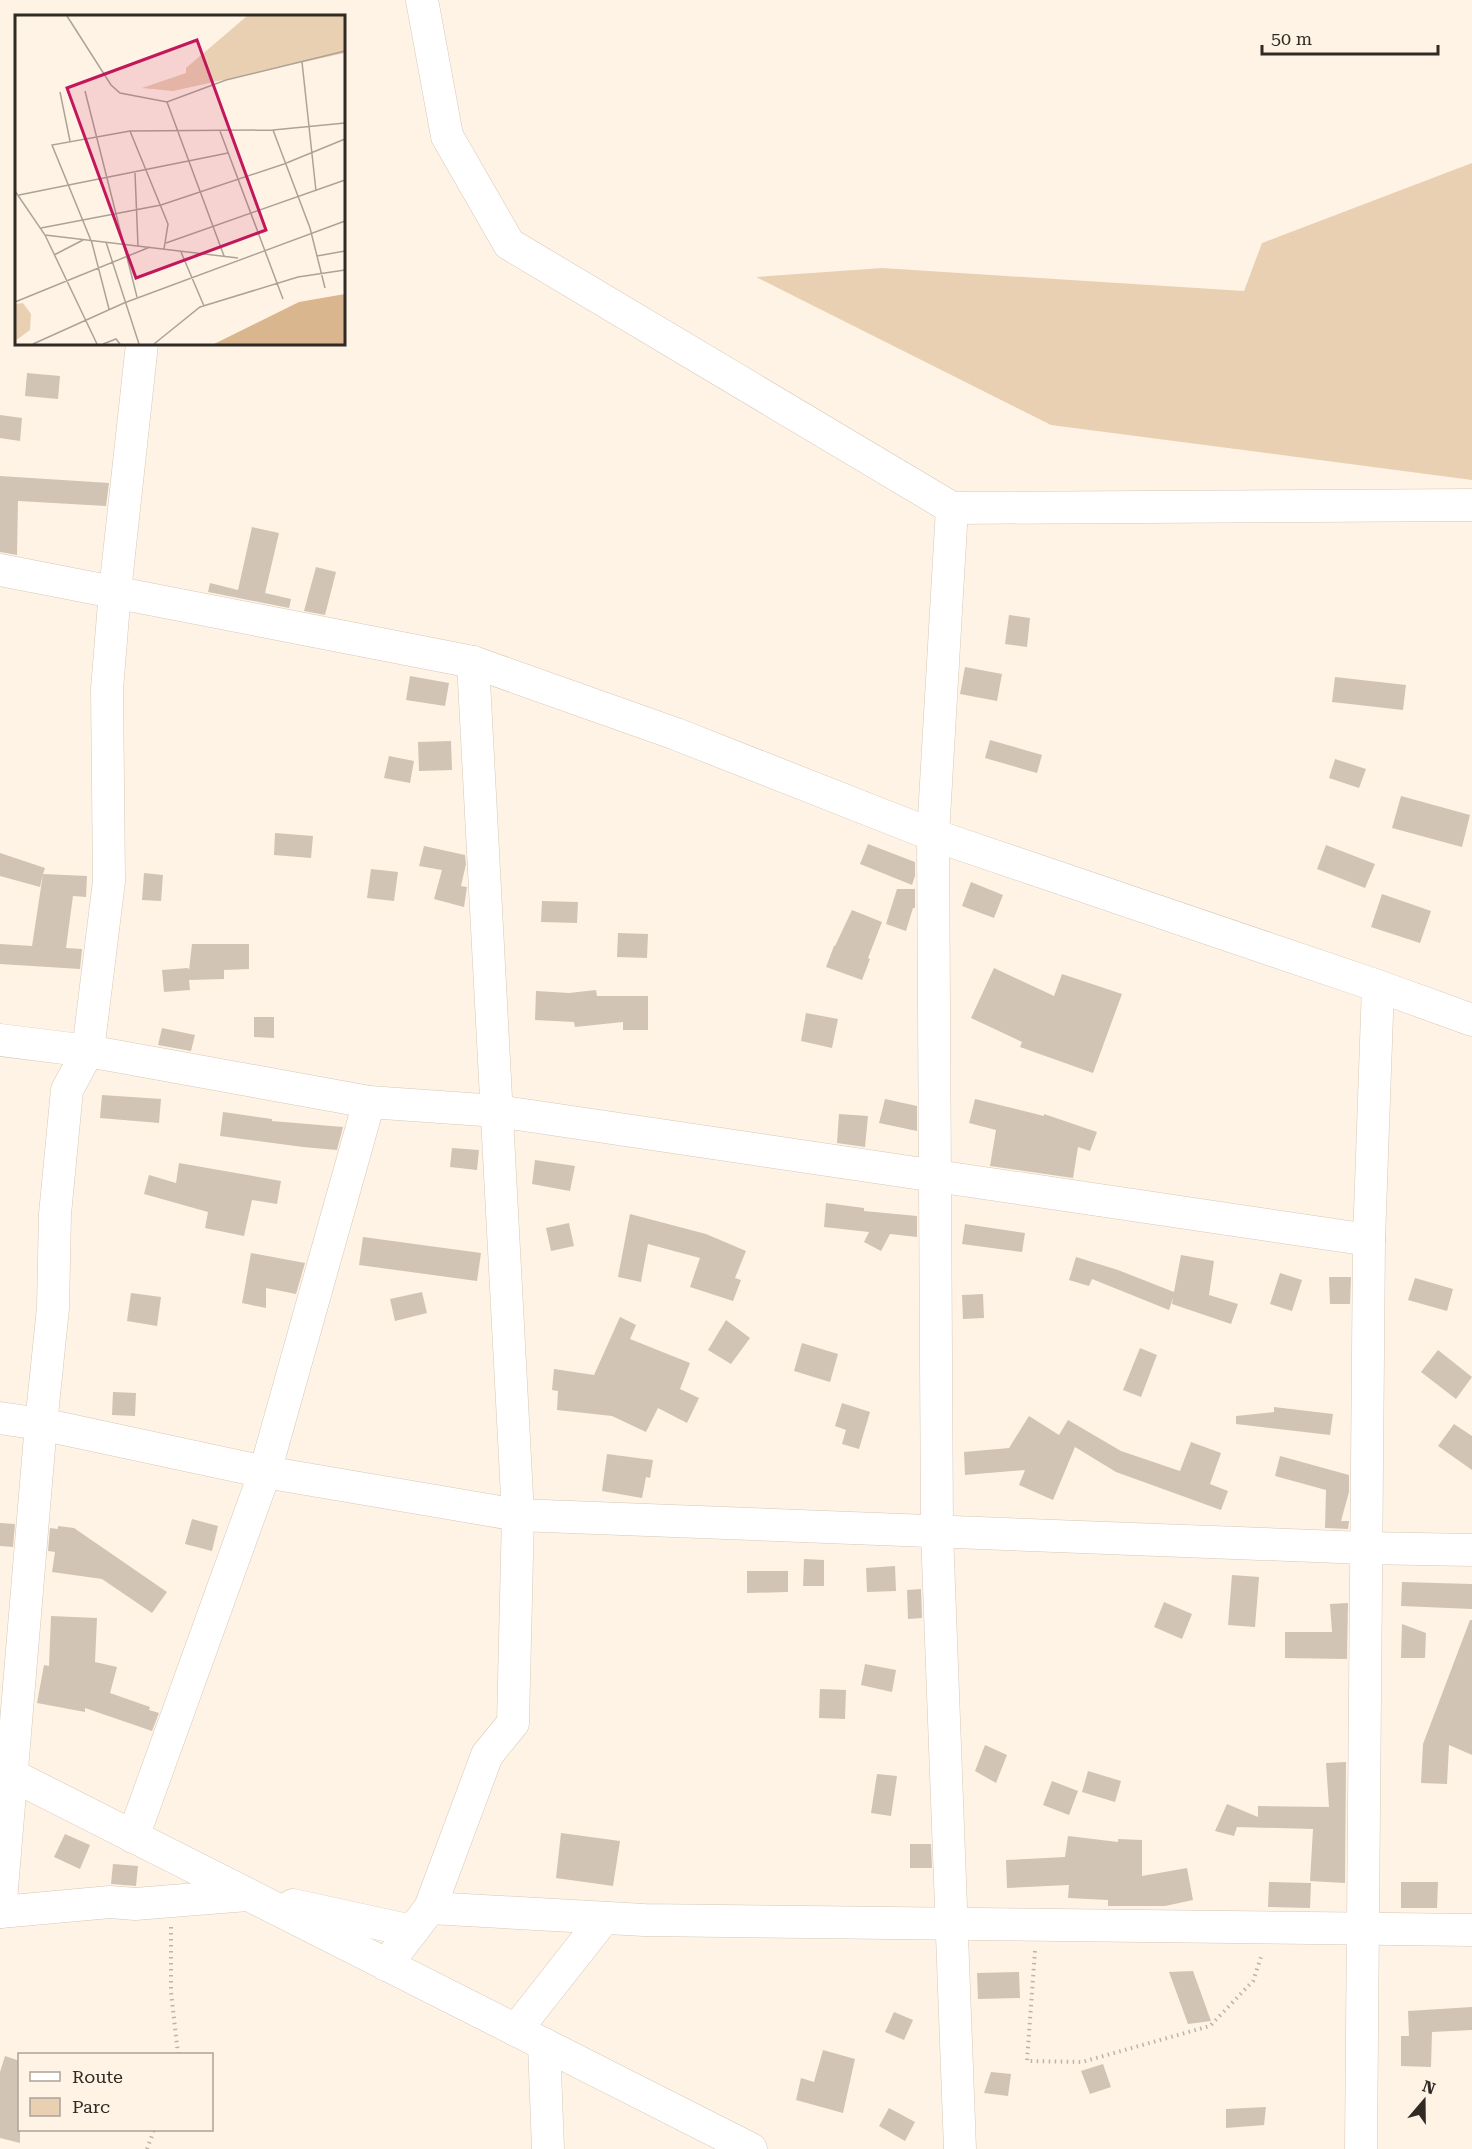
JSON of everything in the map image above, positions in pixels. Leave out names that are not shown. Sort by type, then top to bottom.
[{"type":"street","points":[[422,0],[447,136],[508,244],[952,508],[1472,505]]},
{"type":"street","points":[[142,345],[107,689],[108,881],[88,1051],[67,1090],[55,1214],[53,1308],[6,1772],[0,1912],[110,1902],[135,1904],[249,1895],[421,1919],[604,1918],[1472,1930]]},
{"type":"street","points":[[952,508],[933,835],[937,1532],[960,2149]]},
{"type":"street","points":[[0,570],[473,662],[676,735],[933,835],[1472,1020]]},
{"type":"street","points":[[387,1965],[421,1919],[487,1755],[513,1723],[518,1515],[473,662]]},
{"type":"street","points":[[1361,2149],[1369,1240],[1378,986]]},
{"type":"street","points":[[0,1040],[88,1051],[369,1102],[497,1111],[1369,1240]]},
{"type":"street","points":[[133,1837],[265,1472],[369,1102]]},
{"type":"street","points":[[0,1418],[41,1424],[265,1472],[518,1515],[1365,1548],[1472,1550]]},
{"type":"street","points":[[6,1772],[751,2149]]},
{"type":"street","points":[[516,2030],[604,1918]]},
{"type":"street","points":[[544,2044],[548,2149]]},
{"type":"path","points":[[171,1900],[171,1992],[178,2053]]},
{"type":"path","points":[[1037,1924],[1027,2061],[1082,2062],[1210,2026],[1253,1980],[1270,1928]]},
{"type":"path","points":[[147,2149],[154,2131]]},
{"type":"green space","points":[[1472,163],[1472,480],[1051,425],[756,277],[882,268],[1244,291],[1262,243]]},
{"type":"building","points":[[27,373],[60,376],[58,399],[25,396]]},
{"type":"building","points":[[0,415],[22,418],[20,441],[0,438]]},
{"type":"building","points":[[0,476],[109,483],[106,506],[18,501],[17,555],[0,552]]},
{"type":"building","points":[[252,527],[279,533],[265,593],[291,599],[289,608],[208,592],[210,583],[238,590]]},
{"type":"building","points":[[316,567],[336,572],[325,615],[304,611]]},
{"type":"building","points":[[1009,615],[1030,618],[1027,647],[1005,644]]},
{"type":"building","points":[[965,667],[1002,674],[997,701],[960,694]]},
{"type":"building","points":[[410,676],[449,683],[445,706],[406,700]]},
{"type":"building","points":[[1335,677],[1406,685],[1403,710],[1332,702]]},
{"type":"building","points":[[990,740],[1042,755],[1037,773],[985,758]]},
{"type":"building","points":[[451,741],[452,770],[419,771],[418,742]]},
{"type":"building","points":[[389,756],[414,761],[410,783],[384,778]]},
{"type":"building","points":[[1335,759],[1366,769],[1359,788],[1329,778]]},
{"type":"building","points":[[1401,796],[1470,815],[1462,847],[1392,828]]},
{"type":"building","points":[[275,833],[313,836],[311,858],[274,855]]},
{"type":"building","points":[[868,844],[915,862],[915,876],[912,885],[860,864]]},
{"type":"building","points":[[1326,845],[1375,864],[1365,888],[1317,869]]},
{"type":"building","points":[[424,846],[465,855],[466,864],[461,886],[467,887],[464,907],[434,899],[442,870],[419,866]]},
{"type":"building","points":[[0,853],[45,868],[40,887],[0,876]]},
{"type":"building","points":[[371,869],[398,872],[394,901],[367,898]]},
{"type":"building","points":[[144,873],[163,875],[161,901],[142,900]]},
{"type":"building","points":[[43,874],[87,876],[86,897],[73,896],[66,948],[82,949],[80,969],[0,964],[0,944],[32,946]]},
{"type":"building","points":[[971,882],[1003,895],[994,918],[962,906]]},
{"type":"building","points":[[897,889],[915,889],[915,908],[913,908],[906,931],[886,924]]},
{"type":"building","points":[[1382,894],[1431,911],[1420,943],[1371,927]]},
{"type":"building","points":[[542,901],[578,902],[577,923],[541,922]]},
{"type":"building","points":[[852,910],[882,922],[862,980],[826,967]]},
{"type":"building","points":[[618,933],[648,934],[647,958],[617,957]]},
{"type":"building","points":[[192,944],[249,944],[249,969],[224,970],[224,979],[189,980],[190,990],[164,992],[162,970],[188,968],[189,970]]},
{"type":"building","points":[[994,968],[1054,996],[1062,974],[1122,994],[1093,1073],[1020,1047],[1022,1042],[971,1018]]},
{"type":"building","points":[[596,990],[597,996],[648,996],[648,1030],[623,1030],[623,1022],[575,1027],[574,1022],[535,1020],[536,991],[569,993]]},
{"type":"building","points":[[806,1013],[838,1019],[832,1048],[801,1041]]},
{"type":"building","points":[[254,1017],[274,1017],[274,1038],[254,1037]]},
{"type":"building","points":[[162,1028],[195,1035],[191,1051],[158,1045]]},
{"type":"building","points":[[102,1095],[161,1099],[159,1123],[100,1118]]},
{"type":"building","points":[[885,1099],[917,1106],[917,1131],[879,1123]]},
{"type":"building","points":[[975,1099],[1044,1116],[1044,1114],[1097,1132],[1090,1151],[1078,1147],[1073,1178],[990,1166],[996,1130],[969,1123]]},
{"type":"building","points":[[223,1112],[272,1119],[272,1121],[343,1127],[337,1150],[303,1147],[220,1136]]},
{"type":"building","points":[[839,1114],[868,1116],[865,1147],[837,1143]]},
{"type":"building","points":[[452,1148],[479,1150],[477,1170],[450,1167]]},
{"type":"building","points":[[535,1160],[575,1166],[570,1191],[532,1184]]},
{"type":"building","points":[[179,1163],[281,1181],[277,1204],[252,1200],[244,1236],[205,1228],[208,1212],[144,1194],[149,1175],[176,1183]]},
{"type":"building","points":[[826,1203],[864,1208],[864,1211],[917,1216],[917,1237],[890,1234],[881,1251],[864,1242],[869,1232],[824,1227]]},
{"type":"building","points":[[630,1214],[706,1234],[746,1251],[735,1278],[741,1280],[733,1301],[690,1287],[700,1258],[648,1244],[641,1282],[618,1277]]},
{"type":"building","points":[[569,1223],[574,1246],[551,1251],[546,1228]]},
{"type":"building","points":[[965,1224],[1025,1233],[1022,1252],[962,1244]]},
{"type":"building","points":[[363,1237],[481,1253],[477,1281],[359,1265]]},
{"type":"building","points":[[251,1253],[305,1263],[296,1294],[266,1288],[266,1308],[242,1303]]},
{"type":"building","points":[[1181,1255],[1214,1261],[1209,1295],[1238,1304],[1231,1324],[1172,1304],[1173,1298],[1169,1310],[1092,1279],[1089,1286],[1069,1280],[1076,1257],[1118,1270],[1174,1292]]},
{"type":"building","points":[[1280,1273],[1302,1280],[1292,1311],[1270,1304]]},
{"type":"building","points":[[1329,1277],[1351,1277],[1350,1304],[1330,1304]]},
{"type":"building","points":[[1415,1278],[1453,1289],[1447,1311],[1408,1300]]},
{"type":"building","points":[[422,1292],[427,1313],[395,1321],[390,1299]]},
{"type":"building","points":[[131,1293],[161,1297],[157,1326],[127,1321]]},
{"type":"building","points":[[983,1294],[984,1318],[963,1319],[962,1295]]},
{"type":"building","points":[[620,1317],[636,1325],[630,1339],[690,1363],[680,1389],[699,1398],[687,1423],[658,1408],[646,1432],[612,1416],[557,1410],[558,1391],[552,1390],[554,1369],[594,1375]]},
{"type":"building","points":[[726,1320],[750,1338],[731,1364],[708,1350]]},
{"type":"building","points":[[802,1343],[838,1354],[830,1382],[794,1371]]},
{"type":"building","points":[[1140,1348],[1157,1355],[1141,1397],[1123,1390]]},
{"type":"building","points":[[1438,1350],[1472,1377],[1456,1399],[1421,1372]]},
{"type":"building","points":[[113,1392],[136,1393],[135,1416],[112,1415]]},
{"type":"building","points":[[842,1403],[870,1412],[859,1449],[842,1444],[846,1430],[835,1426]]},
{"type":"building","points":[[1274,1407],[1333,1414],[1330,1435],[1236,1424],[1236,1416],[1274,1412]]},
{"type":"building","points":[[1029,1416],[1059,1435],[1068,1420],[1121,1451],[1180,1471],[1191,1442],[1221,1453],[1210,1484],[1228,1491],[1221,1510],[1116,1472],[1075,1447],[1053,1500],[1019,1485],[1025,1470],[965,1475],[964,1452],[1009,1448]]},
{"type":"building","points":[[1454,1424],[1472,1436],[1472,1470],[1438,1446]]},
{"type":"building","points":[[607,1454],[653,1460],[650,1478],[646,1477],[642,1498],[602,1491]]},
{"type":"building","points":[[1280,1456],[1349,1475],[1349,1492],[1341,1521],[1349,1521],[1348,1529],[1325,1528],[1326,1490],[1275,1476]]},
{"type":"building","points":[[192,1519],[218,1526],[212,1551],[185,1544]]},
{"type":"building","points":[[0,1523],[15,1524],[13,1547],[0,1546]]},
{"type":"building","points":[[58,1526],[74,1528],[167,1592],[152,1613],[102,1579],[52,1572],[55,1552],[48,1551],[50,1528],[58,1529]]},
{"type":"building","points":[[804,1559],[824,1560],[824,1586],[803,1586]]},
{"type":"building","points":[[895,1566],[896,1591],[867,1592],[866,1568]]},
{"type":"building","points":[[747,1571],[788,1571],[788,1592],[747,1593]]},
{"type":"building","points":[[1232,1575],[1259,1577],[1255,1627],[1228,1625]]},
{"type":"building","points":[[1402,1582],[1472,1584],[1472,1609],[1401,1606]]},
{"type":"building","points":[[921,1589],[922,1618],[908,1619],[907,1590]]},
{"type":"building","points":[[1164,1602],[1192,1614],[1182,1639],[1154,1627]]},
{"type":"building","points":[[1348,1603],[1347,1659],[1285,1658],[1285,1632],[1332,1632],[1330,1604]]},
{"type":"building","points":[[51,1616],[97,1618],[95,1662],[117,1667],[110,1693],[150,1707],[149,1710],[159,1713],[152,1731],[85,1708],[85,1712],[37,1703],[44,1665],[49,1666]]},
{"type":"building","points":[[1470,1620],[1472,1620],[1472,1755],[1449,1745],[1447,1784],[1421,1783],[1423,1744]]},
{"type":"building","points":[[1402,1624],[1426,1633],[1425,1658],[1401,1658]]},
{"type":"building","points":[[865,1664],[896,1670],[892,1692],[861,1685]]},
{"type":"building","points":[[820,1689],[846,1690],[845,1719],[819,1718]]},
{"type":"building","points":[[985,1745],[1007,1755],[996,1783],[975,1771]]},
{"type":"building","points":[[1346,1762],[1345,1883],[1310,1881],[1313,1829],[1237,1827],[1234,1836],[1215,1831],[1227,1804],[1258,1817],[1258,1806],[1329,1807],[1326,1763]]},
{"type":"building","points":[[1088,1771],[1121,1781],[1115,1802],[1082,1792]]},
{"type":"building","points":[[877,1774],[897,1776],[891,1816],[871,1813]]},
{"type":"building","points":[[1052,1781],[1078,1791],[1069,1815],[1043,1805]]},
{"type":"building","points":[[561,1833],[620,1841],[613,1886],[556,1878]]},
{"type":"building","points":[[65,1834],[90,1845],[80,1869],[54,1857]]},
{"type":"building","points":[[1068,1836],[1118,1842],[1118,1839],[1142,1840],[1142,1876],[1187,1868],[1193,1900],[1165,1906],[1108,1906],[1108,1900],[1068,1898],[1069,1885],[1007,1888],[1006,1860],[1065,1857]]},
{"type":"building","points":[[910,1844],[931,1844],[932,1868],[910,1868]]},
{"type":"building","points":[[113,1864],[138,1866],[136,1886],[111,1884]]},
{"type":"building","points":[[1269,1882],[1311,1883],[1310,1908],[1268,1907]]},
{"type":"building","points":[[1401,1882],[1438,1882],[1437,1908],[1401,1908]]},
{"type":"building","points":[[1193,1971],[1211,2021],[1188,2024],[1169,1972]]},
{"type":"building","points":[[1019,1972],[1020,1998],[978,1999],[977,1973]]},
{"type":"building","points":[[1472,2007],[1472,2030],[1432,2032],[1431,2067],[1401,2066],[1401,2036],[1409,2036],[1408,2011]]},
{"type":"building","points":[[894,2012],[913,2020],[904,2040],[885,2032]]},
{"type":"building","points":[[823,2050],[855,2059],[843,2113],[796,2100],[801,2078],[814,2082]]},
{"type":"building","points":[[5,2056],[18,2060],[20,2143],[0,2138],[0,2072]]},
{"type":"building","points":[[1103,2064],[1111,2087],[1090,2094],[1081,2071]]},
{"type":"building","points":[[991,2072],[1011,2074],[1008,2096],[984,2093]]},
{"type":"building","points":[[1266,2107],[1264,2125],[1226,2128],[1226,2109]]},
{"type":"building","points":[[889,2108],[915,2122],[905,2141],[879,2126]]}]
